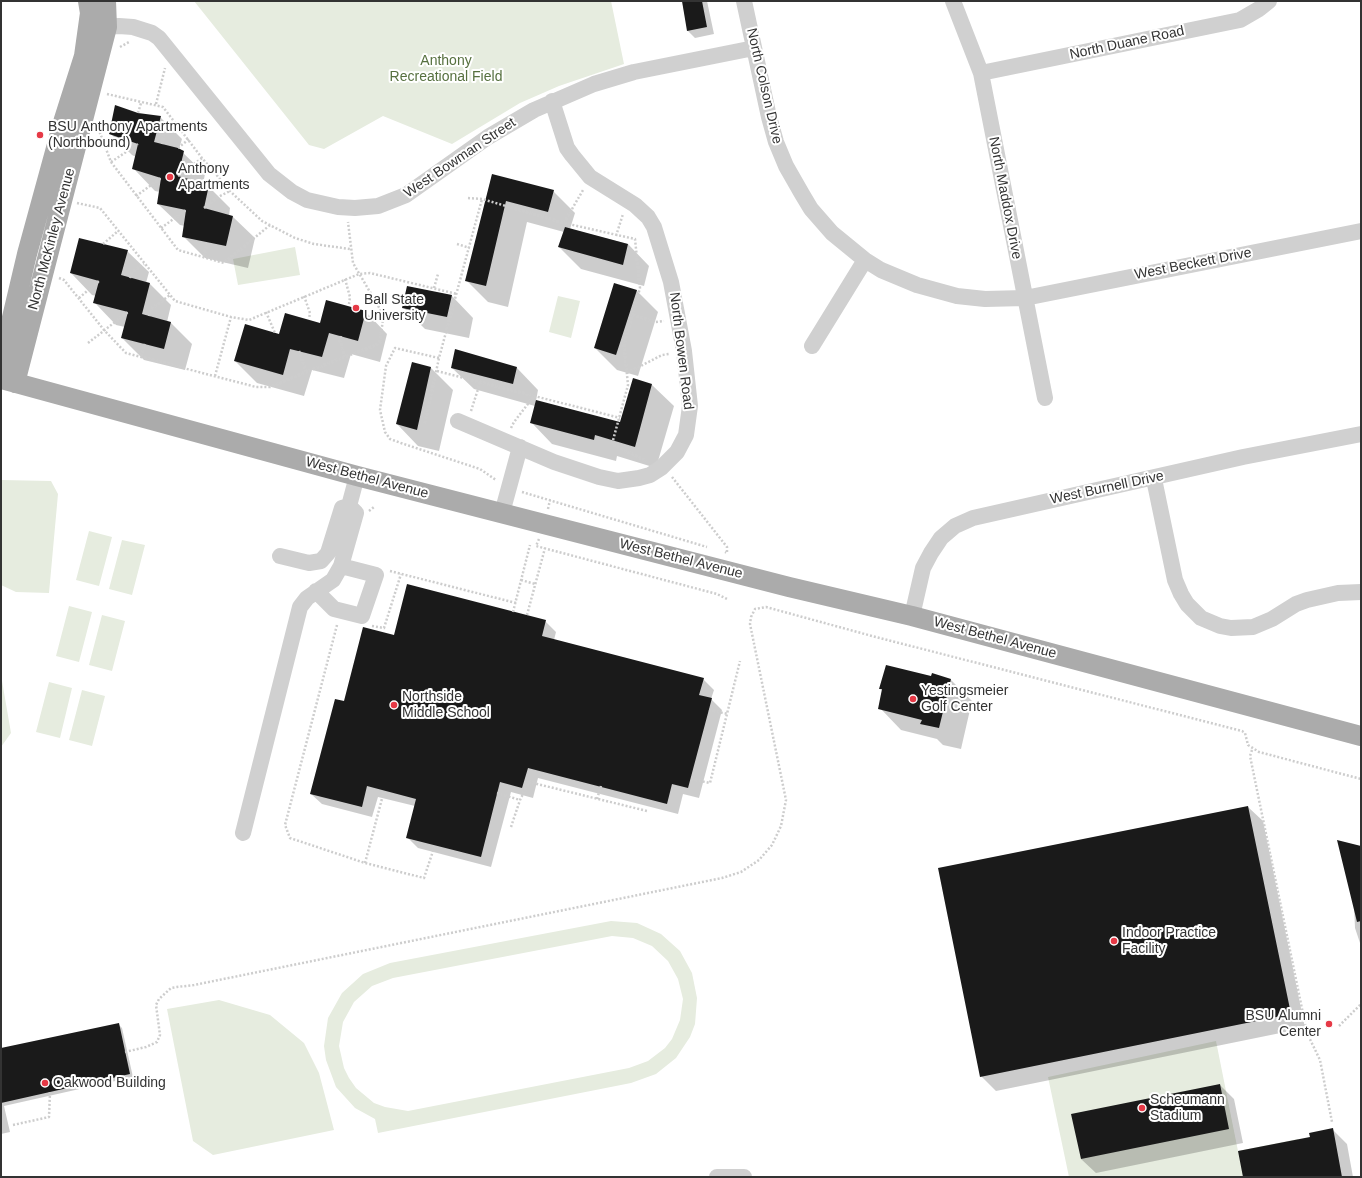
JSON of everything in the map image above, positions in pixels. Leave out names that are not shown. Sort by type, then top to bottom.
[{"type":"main road","name":"North McKinley Avenue","points":[[88,1],[90,13],[98,27]]},
{"type":"main road","name":"North McKinley Avenue","points":[[8,381],[98,27],[106,1]]},
{"type":"main road","name":"North McKinley Avenue","points":[[1,364],[27,254],[64,119],[84,56],[98,27]]},
{"type":"main road","name":"West Bethel Avenue","points":[[8,381],[357,476],[789,587],[912,616],[1361,736]]},
{"type":"street","name":"North Colson Drive","points":[[744,1],[769,117],[776,142],[786,166],[811,209],[832,233],[865,260],[881,270],[917,285],[952,295],[986,299],[1025,298]]},
{"type":"street","name":"North Maddox Drive","points":[[953,1],[980,73],[1045,398]]},
{"type":"street","name":"North Duane Road","points":[[980,73],[1240,20],[1269,1]]},
{"type":"street","name":"West Bowman Street","points":[[98,27],[133,27],[152,33],[159,38],[269,174],[292,192],[307,200],[321,204],[348,208],[378,206],[406,195],[488,137],[552,101],[612,78],[754,48]]},
{"type":"street","name":"North Bowen Road","points":[[462,423],[554,462],[608,480],[623,480],[650,475],[677,452],[686,435],[690,406],[684,351],[667,264],[654,227],[648,217],[632,203],[590,177],[567,148],[552,101]]},
{"type":"street","name":"West Beckett Drive","points":[[1025,298],[1361,231]]},
{"type":"street","points":[[812,346],[865,260]]},
{"type":"street","name":"West Burnell Drive","points":[[912,616],[923,568],[941,538],[955,526],[973,518],[989,513],[1154,479],[1243,457],[1361,434]]},
{"type":"street","points":[[502,513],[509,488],[513,444]]},
{"type":"street","points":[[349,506],[357,476]]},
{"type":"street","points":[[1154,479],[1175,580],[1181,594],[1201,618],[1214,624],[1231,628],[1253,627],[1272,619],[1296,604],[1307,600],[1338,593],[1361,592]]},
{"type":"street","points":[[280,556],[310,563],[321,560],[328,553],[342,508],[349,506]]},
{"type":"street","points":[[243,833],[300,607],[307,598],[333,580],[341,566],[356,513],[349,506]]},
{"type":"street","points":[[316,591],[334,609],[362,616],[376,575],[341,566]]},
{"type":"street","points":[[717,1177],[744,1177]]},
{"type":"path","points":[[118,49],[122,44],[134,42]]},
{"type":"path","points":[[156,104],[166,62]]},
{"type":"path","points":[[103,93],[141,103],[163,106],[202,158],[230,191],[244,205],[270,225],[295,238],[314,244],[350,249]]},
{"type":"path","points":[[138,113],[141,103]]},
{"type":"path","points":[[162,144],[164,134],[178,125]]},
{"type":"path","points":[[94,134],[96,128],[100,133],[111,162],[178,250],[204,256],[224,263],[270,225]]},
{"type":"path","points":[[178,148],[189,139]]},
{"type":"path","points":[[111,162],[138,144]]},
{"type":"path","points":[[178,176],[202,158]]},
{"type":"path","points":[[564,222],[590,177]]},
{"type":"path","points":[[136,196],[162,178]]},
{"type":"path","points":[[204,208],[216,198],[230,191]]},
{"type":"path","points":[[468,198],[482,199],[616,236],[635,239],[640,288],[624,345],[628,385],[612,444],[668,473],[727,547],[727,553],[720,551]]},
{"type":"path","points":[[425,423],[440,358],[482,199]]},
{"type":"path","points":[[74,202],[100,208],[175,301],[231,317],[249,320],[359,274],[370,273],[458,294]]},
{"type":"path","points":[[616,236],[622,216],[632,203]]},
{"type":"path","points":[[58,277],[64,280],[104,330],[126,353],[263,388],[270,387],[376,345],[380,342],[383,319],[380,309],[353,263],[350,249],[348,208]]},
{"type":"path","points":[[161,228],[186,210]]},
{"type":"path","points":[[103,244],[118,231]]},
{"type":"path","points":[[204,256],[207,243]]},
{"type":"path","points":[[457,244],[470,248]]},
{"type":"path","points":[[130,278],[132,272],[144,264]]},
{"type":"path","points":[[434,288],[438,274]]},
{"type":"path","points":[[345,279],[350,297],[349,304]]},
{"type":"path","points":[[79,298],[99,281]]},
{"type":"path","points":[[148,316],[151,309],[170,295]]},
{"type":"path","points":[[304,296],[310,312],[309,319]]},
{"type":"path","points":[[88,343],[128,312]]},
{"type":"path","points":[[266,312],[275,333]]},
{"type":"path","points":[[633,315],[655,322],[678,319]]},
{"type":"path","points":[[215,376],[231,317]]},
{"type":"path","points":[[341,336],[340,341],[345,357]]},
{"type":"path","points":[[142,356],[145,344]]},
{"type":"path","points":[[440,358],[395,348],[386,366],[380,419],[385,432],[390,439],[480,469],[509,488],[712,548]]},
{"type":"path","points":[[299,351],[306,372]]},
{"type":"path","points":[[627,373],[662,355],[684,351]]},
{"type":"path","points":[[437,371],[620,418]]},
{"type":"path","points":[[462,423],[480,383]]},
{"type":"path","points":[[513,444],[514,422],[534,396]]},
{"type":"path","points":[[366,513],[374,507]]},
{"type":"path","points":[[513,612],[530,545]]},
{"type":"path","points":[[536,546],[717,594],[727,599]]},
{"type":"path","points":[[527,615],[545,548]]},
{"type":"path","points":[[388,571],[516,603]]},
{"type":"path","points":[[369,625],[384,628],[401,574]]},
{"type":"path","points":[[521,580],[535,584]]},
{"type":"path","points":[[125,1052],[146,1047],[157,1042],[160,1035],[156,1005],[171,988],[194,985],[722,878],[741,872],[758,860],[772,845],[781,826],[786,800],[750,624],[751,617],[755,609],[766,607],[872,636],[1242,731],[1245,733],[1248,745],[1252,750],[1361,779]]},
{"type":"path","points":[[339,618],[285,825],[290,838],[366,863],[424,878],[435,845]]},
{"type":"path","points":[[691,779],[710,783],[740,661]]},
{"type":"path","points":[[709,710],[728,714]]},
{"type":"path","points":[[1252,750],[1250,756],[1307,1033],[1320,1060],[1332,1122]]},
{"type":"path","points":[[511,827],[520,800],[529,782],[647,811]]},
{"type":"path","points":[[597,799],[601,786]]},
{"type":"path","points":[[366,863],[384,791]]},
{"type":"path","points":[[497,793],[520,800]]},
{"type":"path","points":[[1339,1026],[1361,1004]]},
{"type":"path","points":[[13,1125],[49,1117],[50,1092]]},
{"type":"green space","name":"Anthony Recreational Field","points":[[194,1],[611,1],[624,64],[559,86],[520,103],[452,144],[383,116],[324,149],[309,145]]},
{"type":"green space","points":[[295,247],[300,275],[238,285],[233,259]]},
{"type":"green space","points":[[558,296],[580,301],[571,338],[549,332]]},
{"type":"green space","points":[[1,480],[51,481],[58,494],[49,593],[16,592],[1,585]]},
{"type":"green space","points":[[89,531],[112,537],[99,586],[76,580]]},
{"type":"green space","points":[[122,540],[145,545],[132,595],[109,589]]},
{"type":"green space","points":[[69,606],[92,612],[79,662],[56,656]]},
{"type":"green space","points":[[102,615],[125,621],[112,671],[89,665]]},
{"type":"green space","points":[[1,675],[11,733],[1,747]]},
{"type":"green space","points":[[49,682],[72,688],[60,738],[36,732]]},
{"type":"green space","points":[[82,690],[105,696],[92,746],[69,740]]},
{"type":"green space","points":[[611,921],[637,923],[661,934],[680,951],[692,973],[697,998],[695,1024],[690,1037],[676,1058],[656,1074],[631,1083],[378,1133],[375,1119],[355,1108],[336,1087],[326,1060],[324,1046],[328,1018],[342,993],[363,974],[390,963]],"holes":[[[612,936],[633,938],[652,946],[668,961],[678,979],[683,999],[680,1020],[672,1039],[665,1048],[648,1061],[629,1068],[408,1111],[385,1107],[374,1103],[356,1088],[344,1068],[339,1046],[343,1022],[354,1002],[372,986],[393,978]]]},
{"type":"green space","points":[[219,1000],[270,1015],[304,1043],[319,1073],[334,1130],[213,1155],[193,1141],[167,1009]]},
{"type":"green space","name":"Scheumann Stadium","points":[[1216,1041],[1238,1151],[1298,1139],[1305,1177],[1069,1177],[1048,1077]]},
{"type":"building","points":[[682,1],[702,1],[707,27],[687,31]]},
{"type":"building","name":"Anthony Apartments","points":[[115,105],[138,113],[161,116],[154,142],[184,151],[178,176],[209,185],[204,208],[233,216],[226,246],[182,237],[186,210],[157,204],[161,178],[132,169],[138,144],[109,134]]},
{"type":"building","points":[[492,174],[554,190],[548,212],[506,201],[486,286],[465,281]]},
{"type":"building","points":[[565,227],[628,244],[623,265],[558,247]]},
{"type":"building","points":[[79,238],[128,250],[121,275],[150,283],[142,314],[171,322],[164,349],[121,338],[128,312],[93,303],[99,281],[70,273]]},
{"type":"building","points":[[614,283],[637,290],[616,355],[594,348]]},
{"type":"building","points":[[407,286],[452,295],[447,317],[402,308]]},
{"type":"building","points":[[326,300],[366,311],[358,341],[329,333],[322,357],[290,349],[283,375],[234,361],[245,324],[279,334],[285,313],[320,323]]},
{"type":"building","points":[[455,349],[517,367],[513,384],[451,368]]},
{"type":"building","points":[[412,362],[431,367],[417,430],[396,424]]},
{"type":"building","points":[[633,378],[652,384],[635,447],[595,435],[594,440],[530,423],[536,400],[620,422]]},
{"type":"building","name":"Northside Middle School","points":[[407,584],[546,620],[542,636],[704,678],[699,695],[712,698],[688,788],[672,784],[667,804],[528,768],[522,788],[500,782],[481,857],[406,838],[416,799],[367,786],[362,807],[310,794],[335,699],[344,701],[363,627],[394,635]]},
{"type":"building","name":"Yestingsmeier Golf Center","points":[[886,665],[931,676],[932,673],[951,679],[939,728],[920,724],[922,720],[878,709],[882,689],[879,689]]},
{"type":"building","name":"Indoor Practice Facility","points":[[1248,806],[1291,1014],[980,1077],[938,868]]},
{"type":"building","points":[[1337,840],[1361,846],[1361,921],[1357,922]]},
{"type":"building","name":"Oakwood Building","points":[[119,1023],[130,1074],[1,1103],[1,1048]]},
{"type":"building","name":"Scheumann Stadium","points":[[1220,1084],[1229,1129],[1081,1159],[1071,1114]]},
{"type":"building","points":[[1333,1128],[1342,1177],[1243,1177],[1238,1151],[1310,1137],[1309,1133]]},
{"type":"place","name":"BSU Anthony Apartments (Northbound)","points":[[40,135]]},
{"type":"place","name":"Anthony Apartments","points":[[170,177]]},
{"type":"place","name":"Ball State University","points":[[356,308]]},
{"type":"place","name":"Yestingsmeier Golf Center","points":[[913,699]]},
{"type":"place","name":"Northside Middle School","points":[[394,705]]},
{"type":"place","name":"Indoor Practice Facility","points":[[1114,941]]},
{"type":"place","name":"BSU Alumni Center","points":[[1329,1024]]},
{"type":"place","name":"Oakwood Building","points":[[45,1083]]},
{"type":"place","name":"Scheumann Stadium","points":[[1142,1108]]}]
